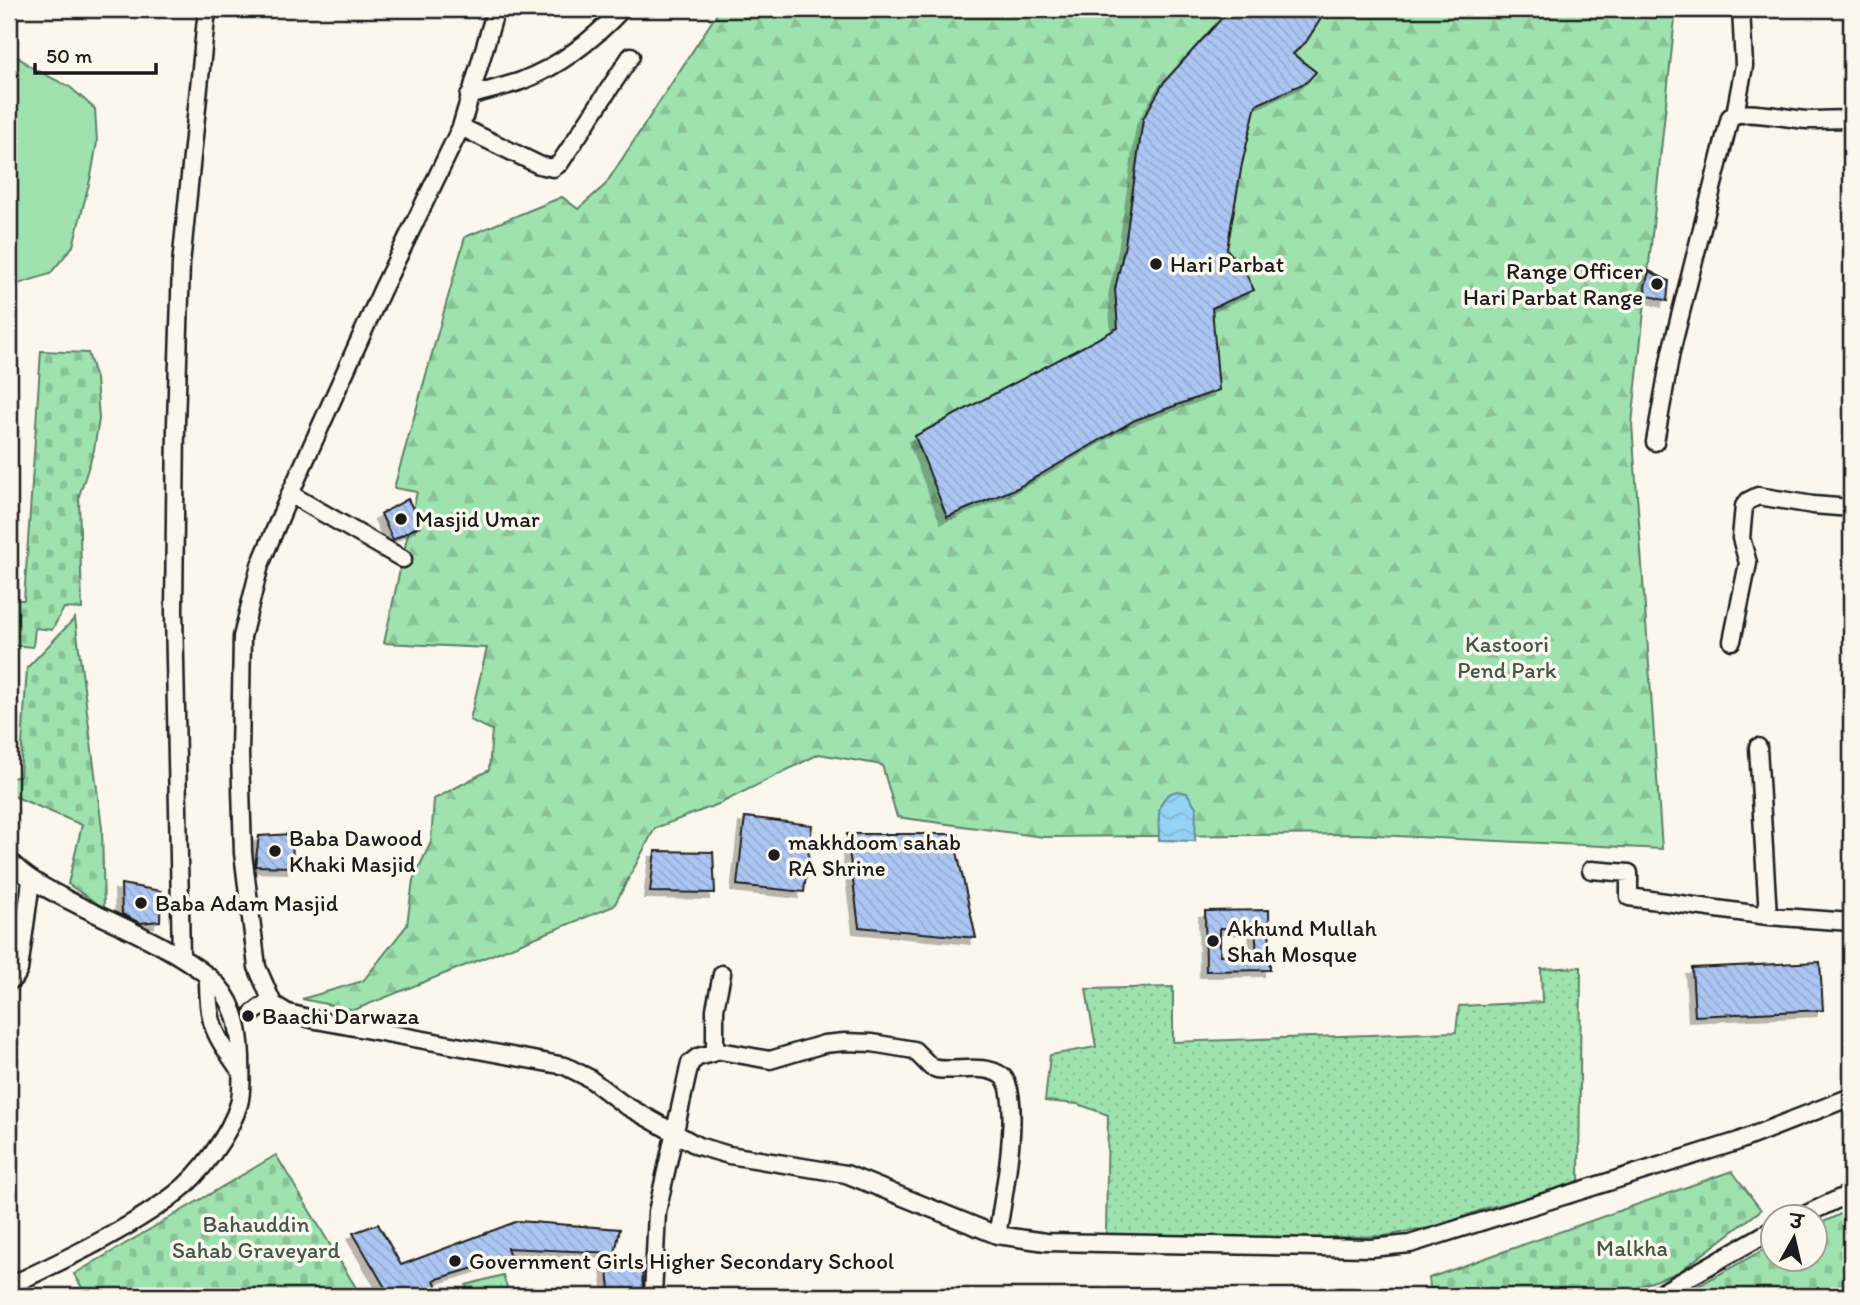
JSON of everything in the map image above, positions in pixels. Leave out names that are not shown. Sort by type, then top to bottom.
[{"type":"street","points":[[181,957],[174,611],[176,424],[181,264],[207,9]]},
{"type":"street","points":[[496,9],[468,96],[461,127],[290,494],[260,565],[242,638],[240,755],[243,853],[257,967],[272,1004],[288,1013],[316,1020],[565,1066],[589,1078],[623,1104],[698,1146],[729,1155],[846,1174],[997,1235],[1046,1242],[1371,1248],[1410,1244],[1736,1142],[1851,1097]]},
{"type":"street","points":[[468,96],[522,80],[573,53],[598,34],[622,9]]},
{"type":"street","points":[[1655,442],[1671,352],[1727,123],[1735,114],[1744,66],[1741,9]]},
{"type":"street","points":[[461,127],[539,164],[554,168],[560,163],[631,56]]},
{"type":"street","points":[[1735,114],[1805,120],[1851,119]]},
{"type":"street","points":[[290,494],[403,559]]},
{"type":"street","points":[[1732,641],[1748,563],[1741,538],[1744,506],[1748,501],[1758,496],[1851,508]]},
{"type":"street","points":[[1758,747],[1768,916]]},
{"type":"street","points":[[9,860],[31,881],[181,957],[226,993],[244,1017]]},
{"type":"street","points":[[1591,870],[1629,873],[1629,897],[1768,916],[1851,922]]},
{"type":"street","points":[[9,982],[19,970],[31,881]]},
{"type":"street","points":[[715,1050],[713,1028],[722,974]]},
{"type":"street","points":[[208,976],[208,1010],[215,1036],[241,1072]]},
{"type":"street","points":[[9,1286],[128,1224],[176,1193],[218,1148],[239,1102],[240,1035],[244,1017],[270,1000]]},
{"type":"street","points":[[715,1050],[770,1060],[824,1044],[872,1043],[914,1050],[937,1069],[981,1069],[1002,1076],[1009,1084],[1012,1101],[1007,1174],[997,1235]]},
{"type":"street","points":[[653,1296],[657,1212],[690,1063],[715,1050]]},
{"type":"street","points":[[1827,1204],[1851,1193]]},
{"type":"street","points":[[1656,1296],[1758,1238]]},
{"type":"green space","name":"Hari Parbat","points":[[720,9],[1676,9],[1632,424],[1662,849],[1356,834],[1043,837],[897,817],[882,765],[819,754],[721,803],[655,828],[614,906],[354,1010],[302,999],[363,981],[407,925],[413,880],[431,842],[434,799],[489,770],[492,730],[470,720],[487,648],[384,643],[417,492],[394,488],[465,237],[562,197],[578,209],[605,185]]},
{"type":"green space","points":[[9,50],[32,68],[70,87],[95,109],[97,142],[73,246],[50,274],[9,287]]},
{"type":"green space","points":[[41,351],[88,353],[96,379],[99,419],[94,450],[79,496],[82,609],[64,608],[52,630],[35,628],[33,647],[9,645],[9,600],[24,600]]},
{"type":"green space","points":[[75,618],[102,828],[104,908],[68,884],[82,825],[9,794],[9,779],[20,776],[27,668]]},
{"type":"green space","points":[[1581,967],[1579,1185],[1487,1208],[1435,1227],[1384,1236],[1293,1239],[1106,1235],[1108,1115],[1078,1104],[1045,1101],[1050,1055],[1096,1047],[1086,989],[1173,987],[1173,1042],[1456,1032],[1459,1006],[1542,1002],[1541,969]]},
{"type":"green space","name":"Bahauddin Sahab Graveyard","points":[[276,1155],[361,1296],[87,1296],[74,1274]]},
{"type":"green space","name":"Malkha","points":[[1732,1171],[1758,1206],[1758,1212],[1679,1272],[1614,1296],[1431,1296],[1429,1278]]},
{"type":"green space","name":"Malkha","points":[[1851,1209],[1851,1296],[1680,1296],[1758,1253],[1758,1274],[1828,1274],[1828,1220]]},
{"type":"green space","points":[[503,1275],[510,1296],[469,1296],[466,1285]]},
{"type":"water","points":[[1177,791],[1187,793],[1196,807],[1195,841],[1159,840],[1161,804],[1164,798]]},
{"type":"building","points":[[1230,9],[1327,9],[1306,42],[1293,54],[1316,72],[1307,82],[1256,105],[1227,249],[1245,272],[1254,290],[1212,308],[1219,390],[1135,420],[1017,488],[947,517],[915,436],[1118,328],[1115,289],[1125,245],[1143,119],[1164,82]]},
{"type":"building","name":"Range Officer Hari Parbat Range","points":[[1649,271],[1669,281],[1667,301],[1646,295]]},
{"type":"building","name":"Masjid Umar","points":[[408,499],[421,525],[393,540],[381,514]]},
{"type":"building","name":"makhdoom sahab RA Shrine","points":[[745,817],[812,825],[804,892],[737,885]]},
{"type":"building","name":"Baba Dawood Khaki Masjid","points":[[292,834],[293,867],[255,866],[259,836]]},
{"type":"building","points":[[847,834],[958,834],[956,847],[976,938],[859,927]]},
{"type":"building","points":[[655,851],[713,852],[715,893],[650,892]]},
{"type":"building","name":"Baba Adam Masjid","points":[[121,884],[161,891],[160,921],[140,923],[122,914]]},
{"type":"building","name":"Akhund Mullah Shah Mosque","points":[[1269,910],[1270,970],[1206,971],[1205,911]],"holes":[[[1220,928],[1255,929],[1257,954],[1220,955]]]},
{"type":"building","points":[[1820,962],[1823,1010],[1695,1016],[1692,968]]},
{"type":"building","name":"Government Girls Higher Secondary School","points":[[518,1221],[620,1229],[615,1253],[507,1248],[510,1257],[434,1280],[441,1296],[390,1296],[353,1233],[378,1224],[401,1265]]},
{"type":"building","points":[[606,1257],[642,1260],[643,1296],[611,1296]]},
{"type":"place","name":"Hari Parbat","points":[[1156,264]]},
{"type":"place","name":"Range Officer Hari Parbat Range","points":[[1657,284]]},
{"type":"place","name":"Masjid Umar","points":[[401,519]]},
{"type":"place","name":"Baba Dawood Khaki Masjid","points":[[275,851]]},
{"type":"place","name":"makhdoom sahab RA Shrine","points":[[774,855]]},
{"type":"place","name":"Baba Adam Masjid","points":[[141,903]]},
{"type":"place","name":"Akhund Mullah Shah Mosque","points":[[1213,941]]},
{"type":"place","name":"Baachi Darwaza","points":[[248,1016]]},
{"type":"place","name":"Government Girls Higher Secondary School","points":[[455,1261]]},
{"type":"park label","name":"Kastoori Pend Park","points":[[1507,657]]}]
